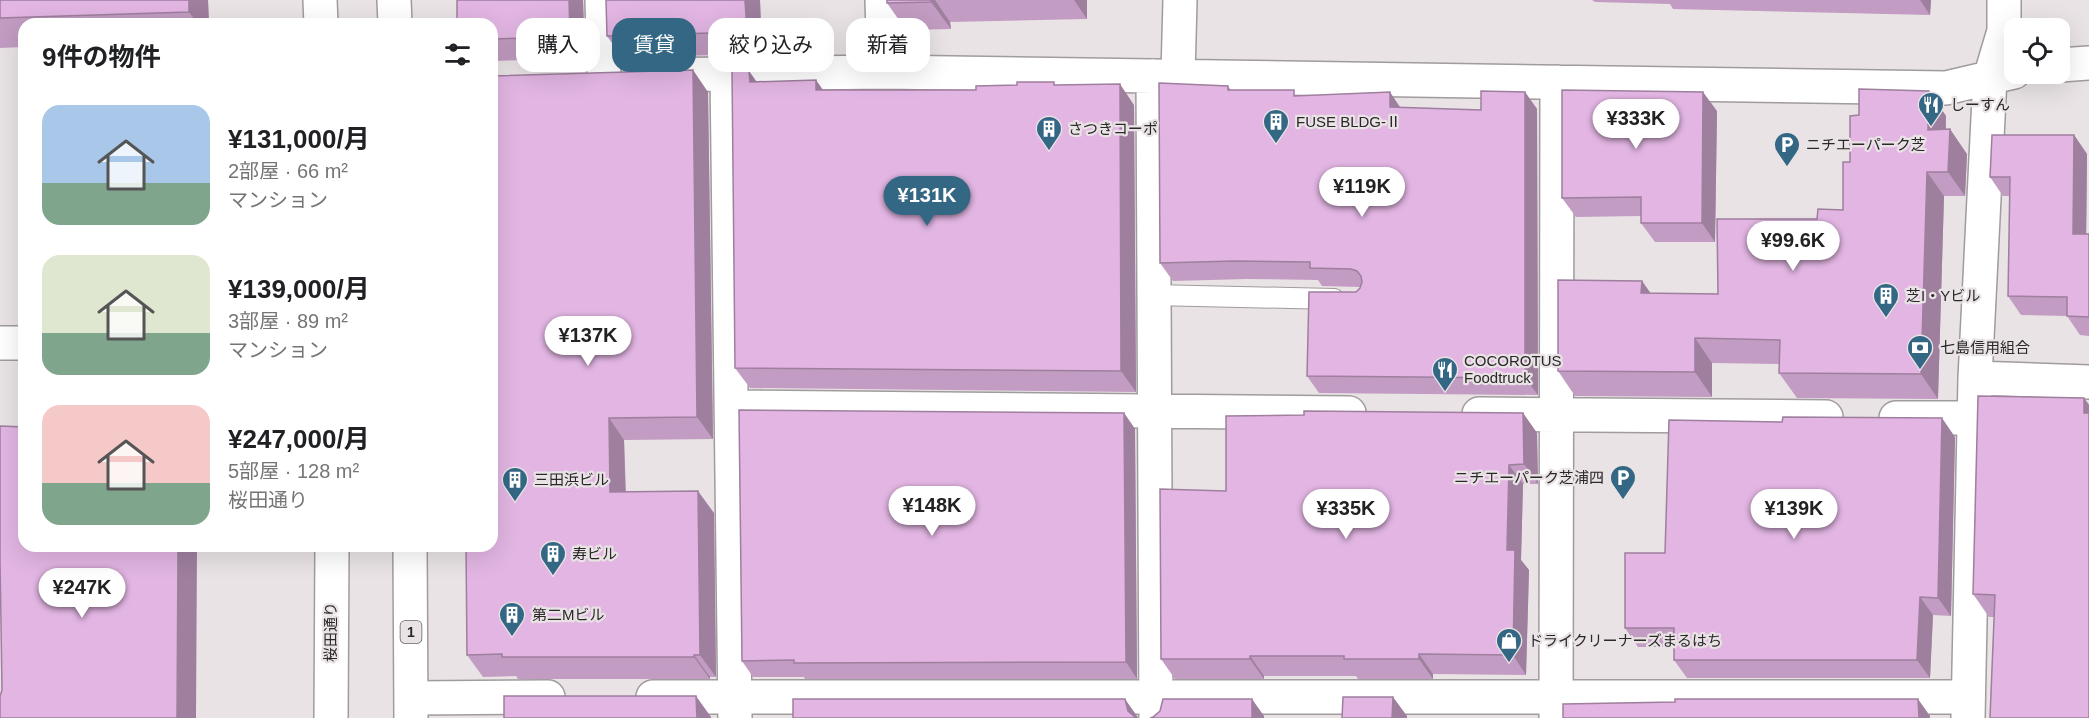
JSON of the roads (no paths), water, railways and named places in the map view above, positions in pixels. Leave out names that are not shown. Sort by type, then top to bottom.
[{"type":"main road","points":[[320,0],[321,18]]},
{"type":"main road","points":[[394,0],[395,18]]},
{"type":"main road","points":[[602,0],[604,76]]},
{"type":"main road","points":[[882,0],[882,18]]},
{"type":"main road","points":[[1156,708],[1153,294],[1166,76],[1180,0]]},
{"type":"main road","points":[[628,697],[735,708],[1968,707],[1975,378],[2002,75],[2004,0]]},
{"type":"main road","points":[[2070,64],[2089,63]]},
{"type":"main road","points":[[571,77],[884,72],[1946,88],[2002,75]]},
{"type":"main road","points":[[727,74],[735,708]]},
{"type":"main road","points":[[1556,707],[1557,82]]},
{"type":"main road","points":[[0,343],[18,343]]},
{"type":"main road","points":[[1975,378],[2089,382]]},
{"type":"main road","points":[[731,407],[1377,413]]},
{"type":"main road","points":[[1449,414],[1975,418]]},
{"type":"main road","name":"桜田通り","points":[[331,718],[332,552]]},
{"type":"main road","name":"1","points":[[410,552],[411,708]]},
{"type":"main road","points":[[411,708],[581,697]]},
{"type":"lane","points":[[1153,294],[1351,299]]},
{"type":"place","name":"しーすん","points":[[1931,128]]},
{"type":"place","name":"FUSE BLDG-Ⅱ","points":[[1276,145]]},
{"type":"place","name":"さつきコーポ","points":[[1049,152]]},
{"type":"place","name":"ニチエーパーク芝","points":[[1787,168]]},
{"type":"place","name":"芝I・Yビル","points":[[1886,319]]},
{"type":"place","name":"七島信用組合","points":[[1920,371]]},
{"type":"place","name":"COCOROTUS Foodtruck","points":[[1445,393]]},
{"type":"place","name":"ニチエーパーク芝浦四","points":[[1623,501]]},
{"type":"place","name":"三田浜ビル","points":[[515,503]]},
{"type":"place","name":"寿ビル","points":[[553,577]]},
{"type":"place","name":"第二Mビル","points":[[512,638]]},
{"type":"place","name":"ドライクリーナーズまるはち","points":[[1509,664]]}]
